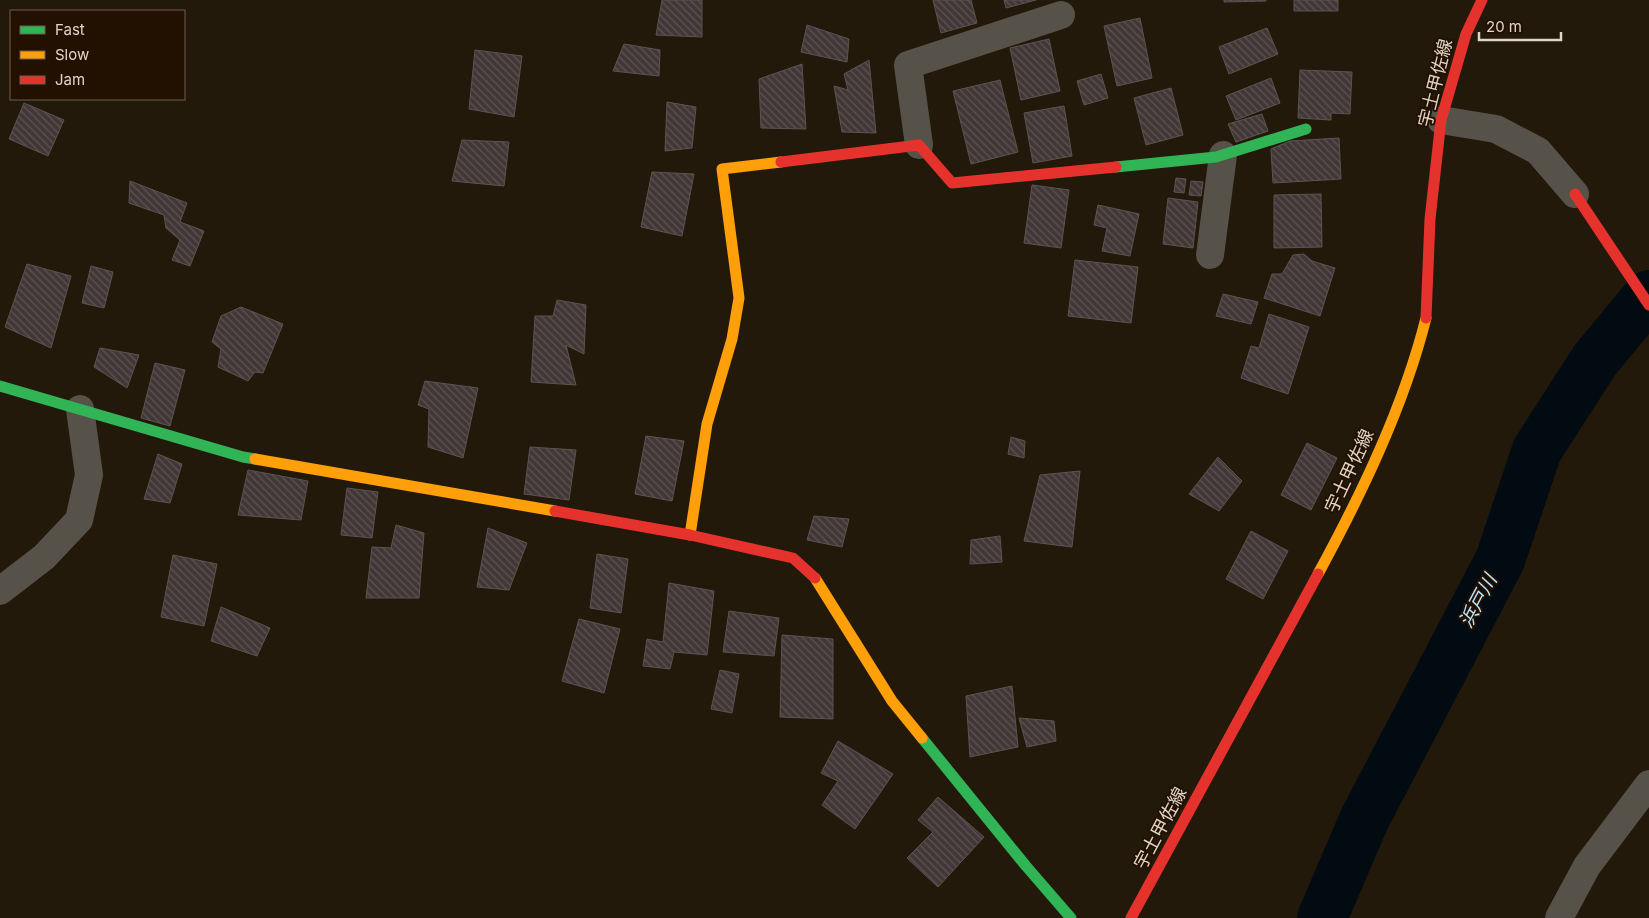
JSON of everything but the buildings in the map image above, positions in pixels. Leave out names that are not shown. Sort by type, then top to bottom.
[{"type":"street","name":"宇土甲佐線","points":[[1130,918],[1348,518],[1405,389],[1426,319],[1430,219],[1441,120],[1466,34],[1482,0]]},
{"type":"street","points":[[1061,14],[908,65],[919,145],[952,183],[1216,157],[1306,129]]},
{"type":"street","points":[[1441,120],[1496,129],[1538,150],[1575,194],[1649,305]]},
{"type":"street","points":[[690,535],[707,424],[732,339],[739,298],[722,170],[919,145]]},
{"type":"street","points":[[1210,255],[1223,155]]},
{"type":"street","points":[[0,386],[243,457],[690,535],[793,558],[812,574],[892,701],[1070,918]]},
{"type":"street","points":[[0,591],[44,557],[79,520],[89,476],[80,409]]},
{"type":"street","points":[[1559,918],[1586,866],[1649,784]]},
{"type":"waterway","name":"浜戸川","points":[[1322,918],[1364,820],[1500,560],[1537,450],[1595,360],[1649,295]]},
{"type":"traffic: fast","points":[[1116,167],[1216,157],[1306,129]]},
{"type":"traffic: fast","points":[[0,386],[255,459]]},
{"type":"traffic: fast","points":[[922,738],[1026,866],[1071,918]]},
{"type":"traffic: slow","points":[[690,535],[707,424],[732,339],[739,298],[722,169],[781,162]]},
{"type":"traffic: slow","points":[[1318,574],[1350,513],[1380,449],[1406,384],[1426,318]]},
{"type":"traffic: slow","points":[[255,459],[555,511]]},
{"type":"traffic: slow","points":[[815,578],[892,701],[922,738]]},
{"type":"traffic: jam","points":[[1426,318],[1430,219],[1441,120],[1466,34],[1482,0]]},
{"type":"traffic: jam","points":[[781,162],[919,145],[952,183],[1116,167]]},
{"type":"traffic: jam","points":[[1575,194],[1649,305]]},
{"type":"traffic: jam","points":[[555,511],[690,535],[793,558],[815,578]]},
{"type":"traffic: jam","points":[[1131,918],[1318,574]]}]
